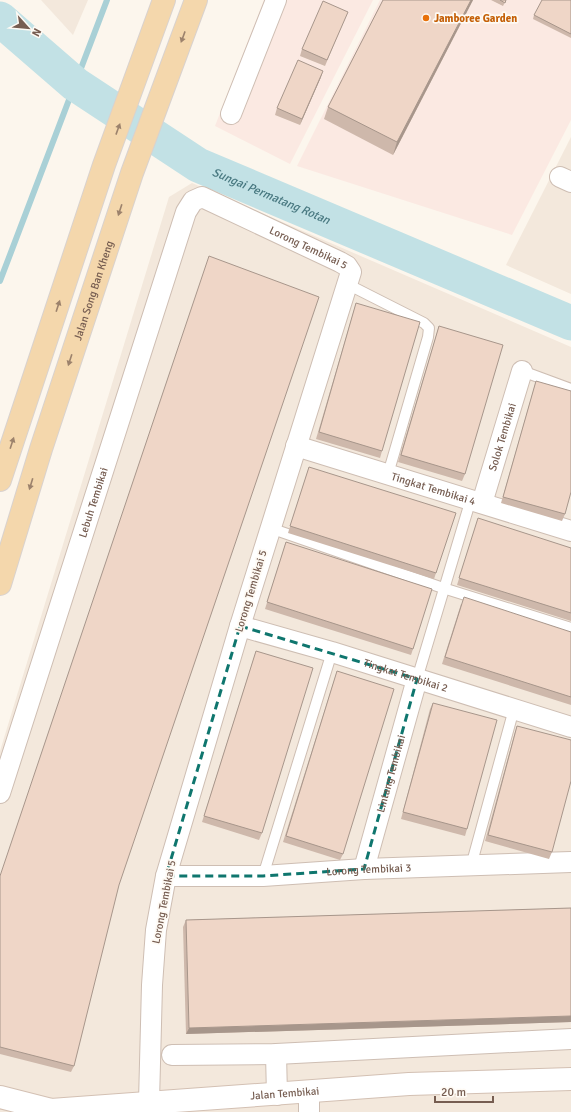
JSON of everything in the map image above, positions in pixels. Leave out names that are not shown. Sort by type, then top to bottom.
[{"type":"main road","points":[[0,480],[104,165],[164,0]]},
{"type":"main road","name":"Jalan Song Ban Kheng","points":[[0,584],[44,442],[132,173],[196,0]]},
{"type":"street","points":[[230,114],[276,0]]},
{"type":"street","name":"Lorong Tembikai 5","points":[[149,1102],[152,985],[156,930],[166,876],[270,528],[351,272],[347,266],[340,262],[202,196],[193,201],[186,212]]},
{"type":"street","name":"Lebuh Tembikai","points":[[0,793],[186,212]]},
{"type":"street","name":"Solok Tembikai","points":[[476,501],[522,371]]},
{"type":"street","name":"Tingkat Tembikai 4","points":[[296,446],[571,531]]},
{"type":"street","name":"Tingkat Tembikai 2","points":[[240,626],[332,652],[571,727]]},
{"type":"street","name":"Lintang Tembikai","points":[[364,869],[417,679]]},
{"type":"street","name":"Lorong Tembikai 3","points":[[166,876],[263,876],[364,869],[571,862]]},
{"type":"street","points":[[172,1055],[276,1054],[571,1039]]},
{"type":"street","points":[[276,1054],[277,1094]]},
{"type":"street","name":"Jalan Tembikai","points":[[0,1098],[51,1110],[277,1094],[309,1102],[409,1084],[571,1079]]},
{"type":"lane","points":[[347,284],[424,323],[429,328],[428,338],[388,474]]},
{"type":"lane","points":[[522,371],[571,389]]},
{"type":"lane","points":[[417,679],[444,588],[476,501]]},
{"type":"lane","points":[[270,528],[444,588],[571,628]]},
{"type":"lane","points":[[263,876],[332,652]]},
{"type":"lane","points":[[471,866],[514,709]]},
{"type":"highlighted area","points":[[240,626],[417,679],[364,869],[263,876],[166,876]]},
{"type":"shaded area","points":[[41,0],[88,0],[73,35]]},
{"type":"shaded area","points":[[264,0],[373,0],[290,164],[215,126]]},
{"type":"shaded area","points":[[380,0],[571,0],[571,120],[512,235],[297,166]]},
{"type":"shaded area","points":[[571,137],[571,294],[506,265]]},
{"type":"shaded area","points":[[192,183],[571,347],[571,1112],[0,1112],[0,751],[169,197]]},
{"type":"building","points":[[383,0],[471,0],[397,142],[328,107]]},
{"type":"building","points":[[542,0],[571,0],[571,34],[534,15]]},
{"type":"building","points":[[323,1],[348,12],[327,60],[302,49]]},
{"type":"building","points":[[298,60],[323,71],[302,119],[277,108]]},
{"type":"building","points":[[209,256],[319,297],[119,885],[74,1066],[0,1047],[0,876]]},
{"type":"building","points":[[356,303],[420,322],[382,451],[319,432]]},
{"type":"building","points":[[439,326],[503,345],[465,474],[401,455]]},
{"type":"building","points":[[536,381],[571,391],[571,492],[565,514],[503,497]]},
{"type":"building","points":[[309,467],[456,513],[436,573],[290,526]]},
{"type":"building","points":[[478,518],[571,548],[571,613],[459,578]]},
{"type":"building","points":[[286,542],[432,589],[413,649],[267,602]]},
{"type":"building","points":[[464,597],[571,632],[571,697],[445,657]]},
{"type":"building","points":[[256,651],[313,668],[262,833],[204,816]]},
{"type":"building","points":[[337,671],[394,689],[343,854],[286,836]]},
{"type":"building","points":[[433,703],[497,720],[467,829],[403,812]]},
{"type":"building","points":[[517,726],[571,740],[571,781],[552,852],[488,835]]},
{"type":"building","points":[[571,908],[571,1016],[189,1028],[186,920]]},
{"type":"waterway","points":[[0,281],[107,0]]},
{"type":"waterway","name":"Sungai Permatang Rotan","points":[[0,19],[75,84],[198,165],[571,323]]},
{"type":"place","name":"Jamboree Garden","points":[[426,18]]}]
